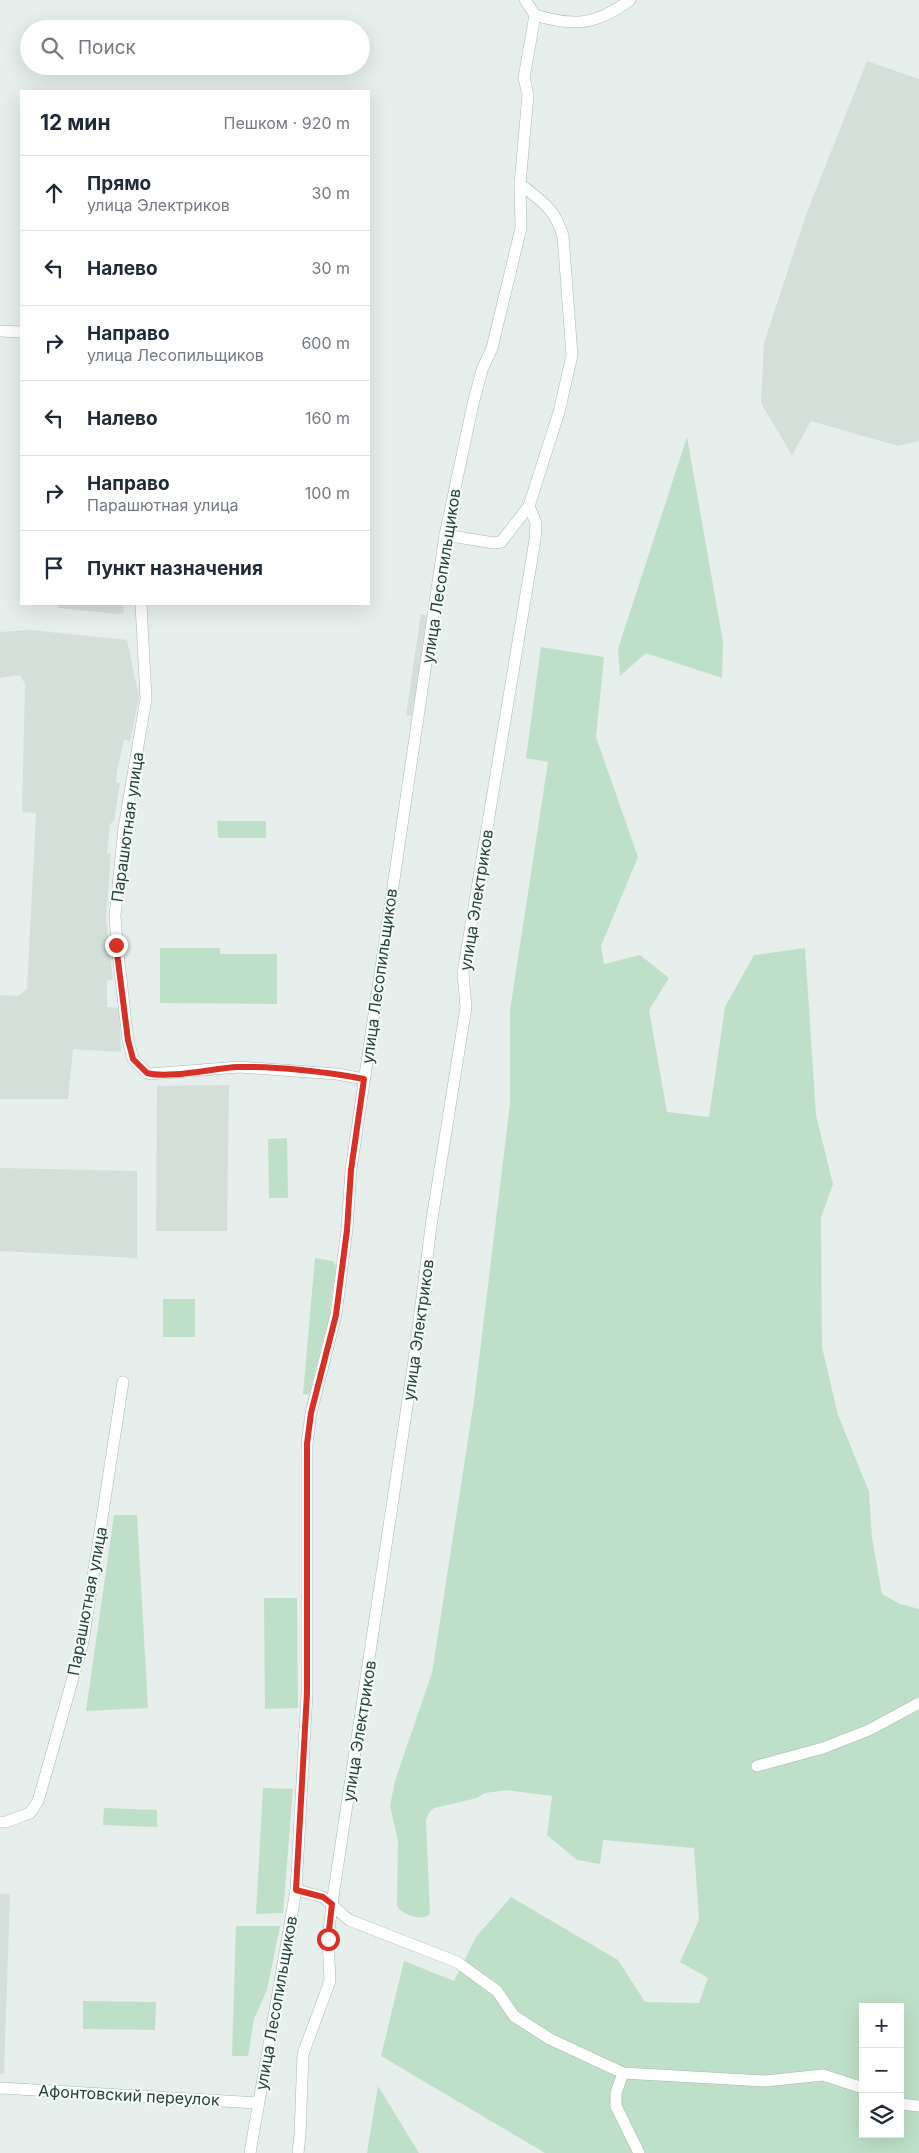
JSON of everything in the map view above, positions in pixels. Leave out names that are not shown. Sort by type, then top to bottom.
[{"type":"street","points":[[525,0],[535,15],[573,24],[606,15],[630,0]]},
{"type":"street","name":"улица Лесопильщиков","points":[[250,2153],[296,1890],[307,1693],[307,1437],[311,1413],[336,1315],[347,1230],[351,1170],[445,535],[473,404],[482,370],[492,348],[522,228],[520,184],[528,94],[524,78],[535,15]]},
{"type":"street","points":[[445,535],[494,543],[501,542],[529,506],[559,412],[572,355],[563,236],[557,218],[544,203],[520,184]]},
{"type":"street","points":[[0,331],[20,332]]},
{"type":"street","name":"улица Электриков","points":[[298,2153],[303,2054],[330,1981],[328,1939],[332,1904],[408,1399],[432,1219],[466,1007],[463,973],[535,540],[536,523],[529,506]]},
{"type":"street","name":"Парашютная улица","points":[[141,605],[146,699],[127,809],[115,916],[116,945],[128,1040],[133,1059],[147,1073],[162,1074],[239,1067],[328,1074],[364,1079]]},
{"type":"street","name":"Парашютная улица","points":[[0,1822],[6,1822],[30,1813],[38,1801],[49,1763],[82,1642],[123,1382]]},
{"type":"street","points":[[757,1766],[823,1748],[870,1730],[919,1703]]},
{"type":"street","points":[[296,1890],[323,1897],[349,1920],[457,1962],[496,1991],[514,2016],[550,2039],[623,2073],[765,2081],[823,2075],[859,2087]]},
{"type":"street","points":[[623,2073],[616,2093],[616,2106],[639,2153]]},
{"type":"street","name":"Афонтовский переулок","points":[[0,2088],[258,2103]]},
{"type":"street","points":[[904,2104],[919,2106]]},
{"type":"shaded area","points":[[867,61],[919,79],[919,441],[898,446],[811,421],[792,455],[761,403],[764,343],[807,212]]},
{"type":"shaded area","points":[[58,605],[123,605],[124,612],[118,614],[58,608]]},
{"type":"shaded area","points":[[421,614],[427,615],[412,716],[406,715]]},
{"type":"shaded area","points":[[30,630],[127,640],[139,697],[130,741],[124,740],[117,771],[116,782],[120,783],[114,821],[110,824],[107,853],[111,854],[106,919],[113,980],[107,980],[107,1007],[119,1008],[121,1052],[73,1049],[68,1099],[0,1099],[0,995],[18,996],[27,989],[36,813],[22,812],[25,684],[20,675],[0,678],[0,632]]},
{"type":"shaded area","points":[[229,1085],[227,1231],[156,1231],[157,1086]]},
{"type":"shaded area","points":[[0,1168],[137,1171],[137,1258],[0,1251]]},
{"type":"shaded area","points":[[0,1894],[10,1895],[4,2074],[0,2074]]},
{"type":"green space","points":[[687,437],[723,642],[722,678],[646,653],[620,676],[618,649]]},
{"type":"green space","points":[[541,647],[604,657],[596,737],[638,857],[601,946],[604,964],[640,955],[669,978],[649,1010],[667,1112],[709,1117],[725,1007],[754,955],[805,948],[816,1115],[833,1184],[821,1217],[822,1347],[838,1415],[869,1492],[872,1538],[882,1594],[900,1604],[919,1609],[919,2153],[545,2153],[381,2056],[404,1961],[454,1981],[476,1937],[511,1897],[618,1960],[645,2002],[699,2003],[708,1978],[680,1962],[699,1920],[694,1848],[603,1840],[600,1864],[577,1860],[547,1835],[552,1796],[507,1790],[485,1793],[477,1798],[434,1808],[426,1820],[430,1914],[422,1917],[412,1916],[403,1912],[397,1906],[398,1841],[390,1806],[395,1781],[432,1673],[474,1401],[510,1104],[510,1010],[548,762],[526,758]]},
{"type":"green space","points":[[217,821],[266,821],[266,838],[218,838]]},
{"type":"green space","points":[[160,948],[220,948],[220,954],[277,954],[277,1004],[160,1003]]},
{"type":"green space","points":[[287,1138],[288,1198],[269,1198],[268,1139]]},
{"type":"green space","points":[[315,1258],[333,1261],[336,1266],[329,1318],[309,1395],[303,1394]]},
{"type":"green space","points":[[163,1299],[195,1299],[195,1337],[163,1337]]},
{"type":"green space","points":[[114,1515],[137,1515],[148,1708],[86,1711]]},
{"type":"green space","points":[[264,1598],[297,1598],[298,1708],[265,1709]]},
{"type":"green space","points":[[263,1788],[293,1789],[283,1913],[256,1914]]},
{"type":"green space","points":[[104,1808],[157,1810],[157,1827],[103,1825]]},
{"type":"green space","points":[[236,1926],[280,1926],[267,1990],[254,2019],[248,2056],[232,2056]]},
{"type":"green space","points":[[83,2001],[156,2002],[155,2030],[83,2029]]},
{"type":"green space","points":[[378,2086],[419,2153],[367,2153]]},
{"type":"route","points":[[116,945],[126,1010],[128,1040],[133,1059],[147,1073],[162,1074],[239,1067],[337,1074],[364,1079],[351,1170],[347,1230],[336,1315],[311,1413],[307,1444],[307,1693],[296,1890],[323,1897],[332,1904],[328,1939]]}]
